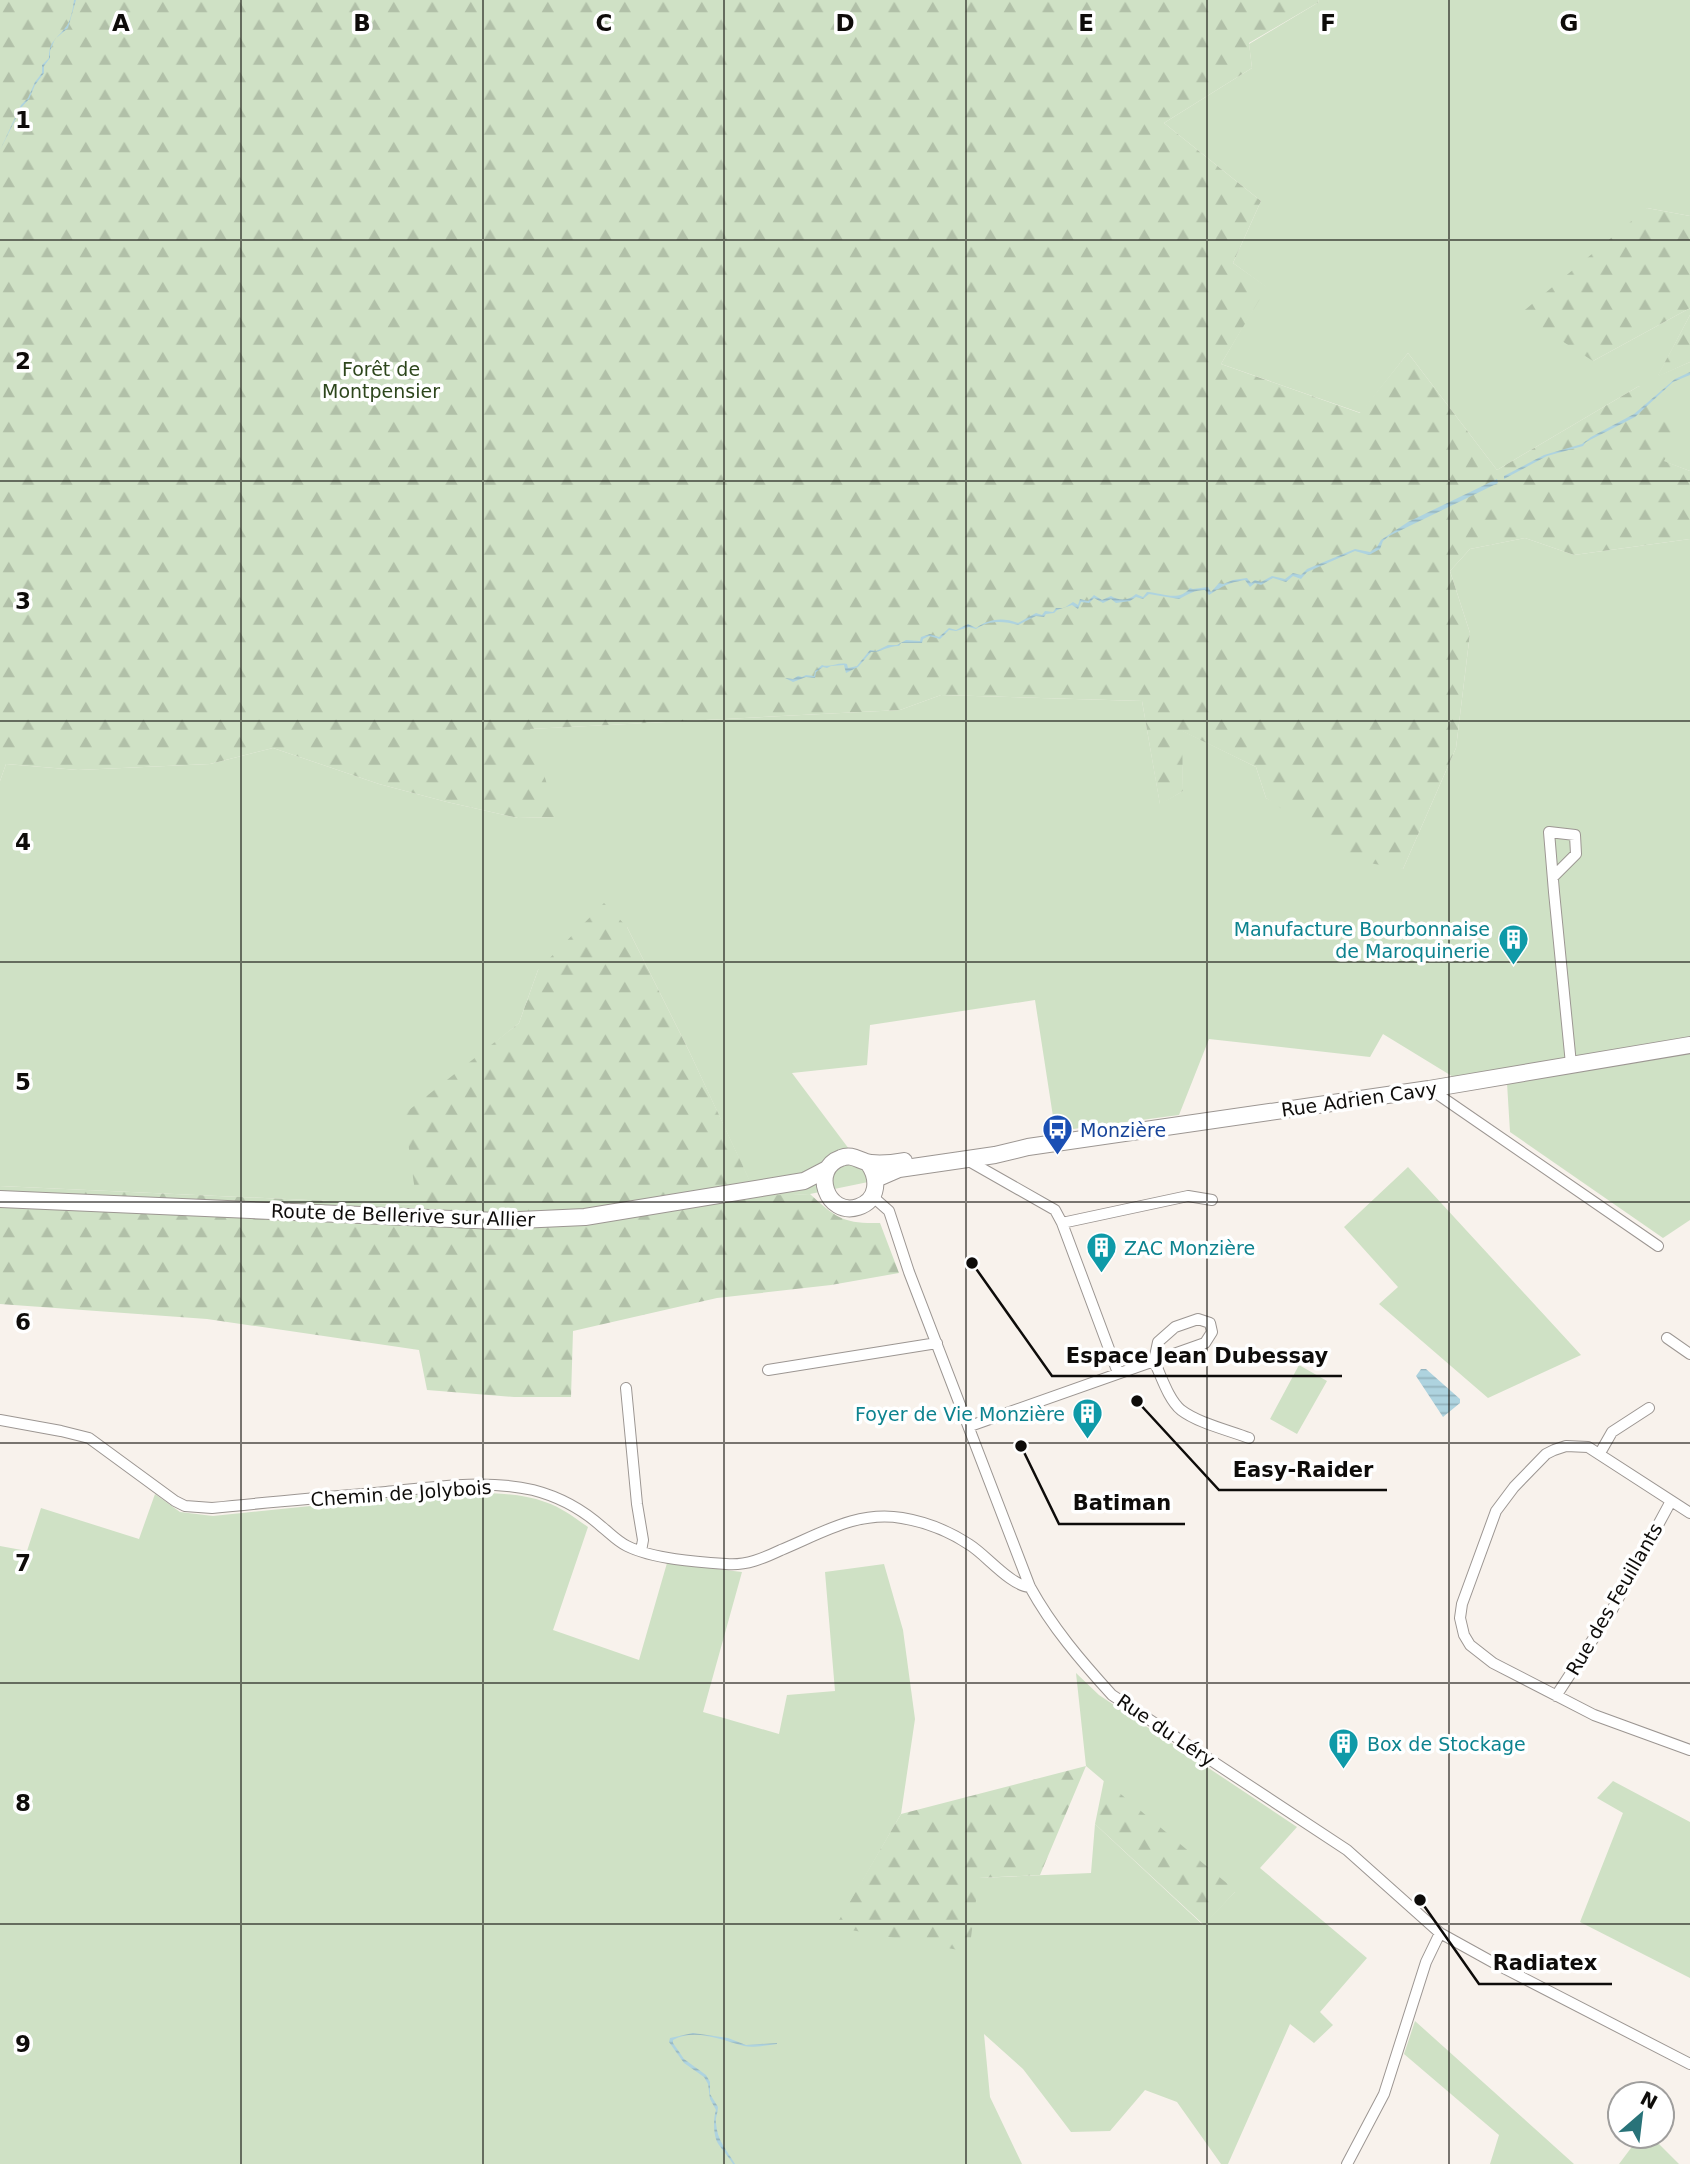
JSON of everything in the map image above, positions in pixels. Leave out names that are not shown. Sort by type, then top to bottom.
[{"type":"main road","name":"Rue Adrien Cavy","points":[[876,1179],[899,1168],[995,1156],[1028,1147],[1429,1089],[1690,1045]]},
{"type":"main road","name":"Rue Adrien Cavy","points":[[868,1163],[1028,1147]]},
{"type":"main road","points":[[855,1156],[868,1163],[876,1179],[872,1196],[859,1207],[841,1207],[833,1203],[823,1181],[833,1162],[855,1156]]},
{"type":"main road","name":"Route de Bellerive sur Allier","points":[[0,1199],[497,1221],[585,1217],[804,1181],[827,1169]]},
{"type":"main road","name":"Route de Bellerive sur Allier","points":[[804,1181],[824,1188]]},
{"type":"street","points":[[1553,877],[1571,1065]]},
{"type":"street","points":[[1429,1089],[1658,1246]]},
{"type":"street","points":[[995,1156],[995,1174]]},
{"type":"street","points":[[967,1160],[1055,1210],[1118,1373]]},
{"type":"street","name":"Rue du Léry","points":[[872,1196],[888,1212],[1030,1587],[1081,1661],[1112,1695],[1347,1850],[1440,1933],[1690,2064]]},
{"type":"street","points":[[1062,1223],[1188,1196],[1212,1200]]},
{"type":"street","points":[[970,1426],[1118,1373],[1154,1361],[1205,1343],[1212,1332],[1210,1323],[1198,1318],[1175,1327],[1158,1342],[1154,1361],[1180,1409],[1249,1438]]},
{"type":"street","points":[[1667,1338],[1690,1354]]},
{"type":"street","points":[[768,1370],[937,1343]]},
{"type":"street","points":[[626,1388],[643,1540],[641,1551]]},
{"type":"street","points":[[1600,1453],[1612,1432],[1649,1408]]},
{"type":"street","name":"Chemin de Jolybois","points":[[0,1420],[89,1438],[175,1501],[186,1506],[212,1508],[450,1486],[496,1485],[532,1490],[566,1501],[629,1547],[662,1556],[727,1564],[763,1559],[856,1518],[879,1516],[933,1526],[953,1535],[972,1546],[1009,1577],[1025,1587],[1030,1587]]},
{"type":"street","points":[[1690,1513],[1588,1447],[1566,1446],[1554,1450],[1546,1454],[1501,1503],[1489,1526],[1462,1604],[1460,1618],[1470,1645],[1493,1663],[1594,1716],[1690,1750]]},
{"type":"street","name":"Rue des Feuillants","points":[[1556,1696],[1612,1610],[1671,1501]]},
{"type":"street","points":[[1348,2164],[1384,2094],[1421,1974],[1440,1933]]},
{"type":"green space","name":"Forêt de Montpensier","points":[[0,0],[1318,0],[1319,2],[1249,43],[1252,68],[1164,123],[1261,201],[1233,263],[1267,287],[1221,364],[1360,413],[1408,353],[1497,470],[1639,386],[1677,438],[1664,461],[1690,471],[1690,539],[1574,555],[1525,538],[1470,549],[1450,571],[1470,633],[1456,748],[1403,869],[1358,861],[1266,798],[1256,767],[1182,731],[1183,791],[1160,805],[1142,701],[941,695],[900,710],[530,729],[557,817],[518,818],[447,802],[379,784],[273,748],[210,764],[78,770],[6,764],[0,781]]},
{"type":"green space","points":[[1318,0],[1690,0],[1690,216],[1647,208],[1593,361],[1690,308],[1690,315],[1658,376],[1690,362],[1690,471],[1663,461],[1639,386],[1497,470],[1408,353],[1361,413],[1221,364],[1266,287],[1233,263],[1261,201],[1164,123],[1252,68],[1249,44],[1319,2]]},
{"type":"green space","points":[[1647,208],[1690,216],[1690,308],[1593,361],[1520,314]]},
{"type":"green space","points":[[1690,315],[1690,362],[1657,377]]},
{"type":"green space","points":[[1525,538],[1574,555],[1690,539],[1690,1220],[1663,1238],[1510,1132],[1507,1083],[1473,1089],[1383,1034],[1370,1057],[1209,1039],[1179,1115],[1058,1131],[1054,1123],[1035,1000],[870,1025],[867,1065],[792,1073],[873,1181],[810,1194],[757,1197],[627,927],[538,970],[519,1023],[481,1054],[418,1205],[0,1186],[0,781],[6,764],[78,770],[210,764],[273,748],[379,784],[447,802],[518,818],[556,817],[529,729],[900,710],[941,695],[1142,701],[1160,804],[1183,791],[1181,730],[1256,767],[1266,798],[1403,869],[1456,748],[1470,633],[1450,571],[1470,549]]},
{"type":"green space","points":[[604,903],[627,927],[757,1196],[810,1194],[841,1218],[880,1223],[899,1273],[831,1285],[717,1298],[573,1331],[571,1397],[514,1397],[427,1390],[419,1350],[207,1319],[0,1304],[0,1186],[417,1205],[404,1114],[519,1023],[538,970]]},
{"type":"green space","points":[[1408,1167],[1581,1355],[1488,1398],[1379,1304],[1398,1287],[1344,1227]]},
{"type":"green space","points":[[1299,1365],[1327,1381],[1297,1434],[1270,1419]]},
{"type":"green space","points":[[439,1493],[493,1493],[533,1498],[557,1507],[588,1527],[553,1630],[639,1660],[667,1563],[742,1572],[703,1712],[779,1734],[787,1695],[835,1691],[825,1572],[884,1564],[903,1630],[915,1719],[901,1814],[836,1927],[979,1878],[1091,1873],[1095,1824],[1203,1925],[1235,1892],[1086,1766],[1076,1673],[1099,1695],[1297,1827],[1260,1868],[1367,1958],[1320,2012],[1333,2025],[1314,2043],[1290,2024],[1228,2164],[1221,2164],[1177,2102],[1145,2090],[1110,2131],[1071,2132],[1023,2069],[984,2034],[990,2097],[1022,2164],[0,2164],[0,1546],[27,1551],[41,1508],[139,1539],[155,1494],[180,1512],[213,1516]]},
{"type":"green space","points":[[1086,1766],[1040,1875],[979,1878],[969,1952],[835,1927],[901,1814]]},
{"type":"green space","points":[[1104,1780],[1236,1891],[1204,1925],[1095,1824]]},
{"type":"green space","points":[[1613,1781],[1690,1822],[1690,1978],[1580,1922],[1623,1813],[1597,1798]]},
{"type":"green space","points":[[1415,2021],[1574,2164],[1490,2164],[1499,2135],[1404,2054]]},
{"type":"green space","points":[[1630,2150],[1665,2150],[1679,2164],[1619,2164]]},
{"type":"water","points":[[76,0],[68,28],[56,38],[69,22]]},
{"type":"water","points":[[55,40],[50,58],[44,66],[44,73],[21,108],[0,150],[21,105],[42,73],[42,65],[49,58],[50,48]]},
{"type":"water","points":[[1690,372],[1690,375],[1673,382],[1635,417],[1583,446],[1547,456],[1504,479],[1504,476],[1544,455],[1582,444],[1634,414],[1675,379]]},
{"type":"water","points":[[1497,479],[1498,483],[1389,536],[1380,549],[1369,555],[1355,551],[1307,572],[1301,579],[1293,576],[1286,582],[1273,578],[1261,585],[1255,583],[1250,587],[1245,580],[1226,585],[1209,595],[1205,590],[1179,599],[1149,594],[1143,599],[1136,597],[1130,601],[1116,603],[1111,599],[1103,603],[1094,598],[1089,603],[1081,602],[1078,609],[1072,605],[1065,607],[1073,602],[1078,605],[1080,599],[1088,601],[1094,595],[1102,600],[1111,596],[1127,599],[1136,594],[1143,597],[1147,592],[1176,596],[1190,588],[1208,587],[1211,592],[1219,583],[1233,580],[1247,578],[1251,583],[1255,580],[1261,582],[1272,576],[1285,579],[1293,573],[1301,575],[1307,569],[1355,549],[1370,552],[1381,540],[1408,522]]},
{"type":"water","points":[[1056,608],[1063,608],[1044,617],[1036,616],[1018,625],[991,623],[976,629],[969,627],[956,631],[949,630],[940,639],[929,636],[923,639],[922,643],[901,643],[899,646],[891,647],[877,651],[871,652],[858,667],[846,673],[844,665],[831,666],[816,672],[815,678],[806,677],[793,682],[785,678],[814,676],[815,671],[822,665],[847,664],[848,668],[857,666],[870,650],[876,651],[906,640],[920,641],[921,637],[930,634],[939,637],[949,628],[956,630],[968,624],[976,628],[986,623],[996,620],[1018,623],[1036,613],[1042,615],[1045,611],[1053,612]]},
{"type":"water","points":[[1421,1369],[1426,1369],[1460,1399],[1460,1403],[1443,1417],[1416,1376]]},
{"type":"water","points":[[693,2033],[728,2038],[746,2045],[777,2043],[748,2047],[699,2035],[673,2040],[684,2059],[706,2075],[710,2082],[710,2094],[718,2107],[718,2135],[735,2164],[717,2142],[714,2123],[716,2110],[710,2099],[708,2084],[704,2077],[684,2063],[669,2042],[670,2038]]},
{"type":"place","name":"Manufacture Bourbonnaise de Maroquinerie","points":[[1513,967]]},
{"type":"place","name":"Monzière","points":[[1057,1157]]},
{"type":"place","name":"Espace Jean Dubessay","points":[[972,1263]]},
{"type":"place","name":"ZAC Monzière","points":[[1101,1275]]},
{"type":"place","name":"Easy-Raider","points":[[1137,1401]]},
{"type":"place","name":"Foyer de Vie Monzière","points":[[1088,1441]]},
{"type":"place","name":"Batiman","points":[[1021,1446]]},
{"type":"place","name":"Box de Stockage","points":[[1344,1771]]},
{"type":"place","name":"Radiatex","points":[[1420,1900]]}]
